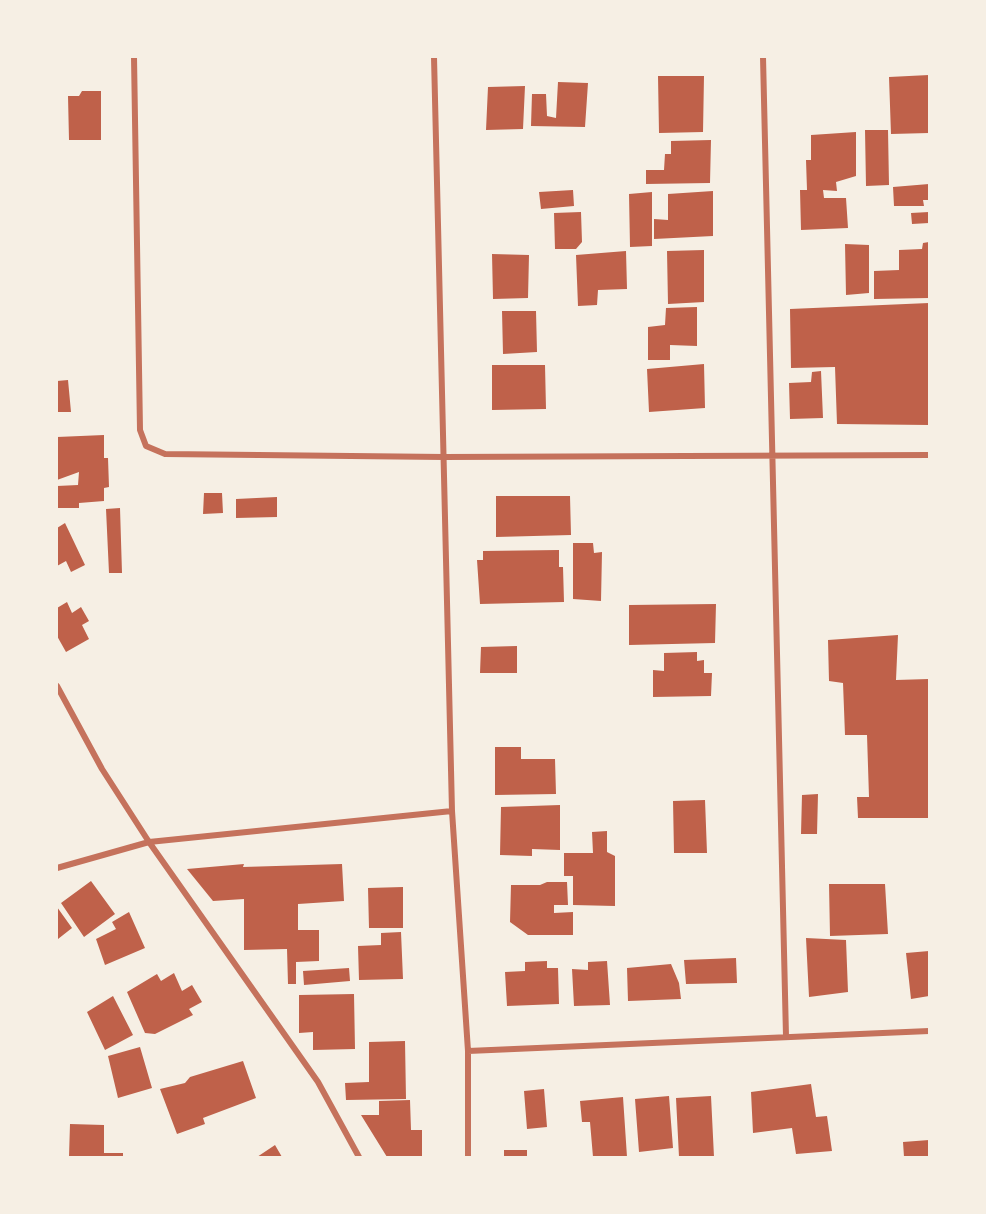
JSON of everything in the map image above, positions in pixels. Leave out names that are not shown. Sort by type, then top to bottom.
[{"type":"street","points":[[134,57],[140,430],[146,446],[165,454],[444,457],[929,455]]},
{"type":"street","points":[[434,57],[452,811],[468,1051],[468,1157]]},
{"type":"street","points":[[763,57],[786,1036]]},
{"type":"street","points":[[57,686],[102,769],[148,842],[318,1082],[359,1157]]},
{"type":"street","points":[[57,868],[148,842],[452,811]]},
{"type":"street","points":[[468,1051],[929,1031]]},
{"type":"building","points":[[929,75],[929,133],[891,134],[889,77]]},
{"type":"building","points":[[658,76],[704,76],[703,132],[659,133]]},
{"type":"building","points":[[558,82],[588,83],[585,127],[531,126],[532,94],[546,94],[547,116],[556,118]]},
{"type":"building","points":[[525,86],[523,129],[486,130],[488,87]]},
{"type":"building","points":[[82,91],[101,91],[101,140],[69,140],[68,96],[79,96]]},
{"type":"building","points":[[865,130],[888,130],[889,185],[866,186]]},
{"type":"building","points":[[856,132],[856,176],[836,182],[837,191],[823,190],[824,198],[846,198],[848,228],[801,230],[800,190],[807,190],[806,160],[811,160],[811,135]]},
{"type":"building","points":[[711,140],[710,183],[646,184],[646,170],[664,170],[665,154],[671,154],[671,141]]},
{"type":"building","points":[[929,184],[929,200],[923,200],[924,206],[894,206],[893,187]]},
{"type":"building","points":[[573,190],[574,206],[541,209],[539,192]]},
{"type":"building","points":[[713,191],[713,236],[654,239],[654,219],[668,220],[668,194]]},
{"type":"building","points":[[652,192],[652,246],[630,247],[629,194]]},
{"type":"building","points":[[581,212],[582,242],[576,249],[555,249],[554,213]]},
{"type":"building","points":[[929,212],[929,223],[912,224],[911,213]]},
{"type":"building","points":[[929,242],[929,298],[874,299],[874,271],[899,270],[899,250],[922,249],[923,243]]},
{"type":"building","points":[[845,244],[869,245],[869,293],[846,295]]},
{"type":"building","points":[[704,250],[704,302],[668,304],[667,251]]},
{"type":"building","points":[[626,251],[627,289],[598,290],[597,305],[578,306],[576,255]]},
{"type":"building","points":[[492,254],[529,255],[528,298],[493,299]]},
{"type":"building","points":[[929,303],[929,425],[837,424],[835,367],[791,368],[790,309]]},
{"type":"building","points":[[697,307],[697,346],[670,345],[670,360],[648,360],[648,327],[665,325],[666,308]]},
{"type":"building","points":[[502,311],[536,311],[537,352],[503,354]]},
{"type":"building","points":[[704,364],[705,408],[649,412],[647,369]]},
{"type":"building","points":[[492,365],[545,365],[546,409],[492,410]]},
{"type":"building","points":[[821,371],[823,418],[790,419],[789,383],[811,382],[812,372]]},
{"type":"building","points":[[68,380],[71,412],[57,412],[57,381]]},
{"type":"building","points":[[104,435],[104,458],[108,458],[109,487],[104,488],[104,501],[79,503],[79,508],[57,508],[57,486],[78,485],[79,472],[57,480],[57,437]]},
{"type":"building","points":[[204,493],[222,493],[223,513],[203,514]]},
{"type":"building","points":[[496,496],[570,496],[571,535],[496,537]]},
{"type":"building","points":[[277,497],[277,517],[236,518],[236,499]]},
{"type":"building","points":[[120,508],[122,573],[109,573],[106,509]]},
{"type":"building","points":[[65,523],[85,565],[71,572],[66,561],[57,566],[57,528]]},
{"type":"building","points":[[573,543],[593,543],[594,553],[602,552],[601,601],[573,599]]},
{"type":"building","points":[[559,550],[559,567],[563,567],[564,602],[480,604],[477,560],[483,560],[483,551]]},
{"type":"building","points":[[67,602],[72,613],[81,607],[89,621],[82,625],[89,639],[66,652],[57,636],[57,608]]},
{"type":"building","points":[[716,604],[715,643],[629,645],[629,605]]},
{"type":"building","points":[[898,635],[896,680],[929,679],[929,818],[858,818],[857,797],[869,797],[867,735],[845,735],[843,683],[829,681],[828,640]]},
{"type":"building","points":[[517,646],[517,673],[480,673],[481,647]]},
{"type":"building","points":[[697,652],[697,661],[704,660],[704,673],[712,673],[711,696],[653,697],[653,670],[664,671],[664,653]]},
{"type":"building","points":[[495,747],[521,747],[521,759],[555,759],[556,794],[495,795]]},
{"type":"building","points":[[818,794],[817,834],[801,834],[802,795]]},
{"type":"building","points":[[705,800],[707,853],[674,853],[673,801]]},
{"type":"building","points":[[560,805],[560,850],[532,849],[532,856],[500,855],[501,807]]},
{"type":"building","points":[[607,831],[607,852],[615,856],[615,906],[573,905],[573,876],[564,876],[564,853],[593,853],[592,832]]},
{"type":"building","points":[[244,864],[243,867],[342,864],[344,901],[298,904],[298,930],[319,930],[319,961],[296,962],[296,984],[288,984],[287,949],[244,950],[244,899],[213,901],[187,869]]},
{"type":"building","points":[[91,881],[115,914],[84,937],[61,903]]},
{"type":"building","points":[[547,882],[567,882],[568,905],[554,905],[554,913],[573,912],[573,935],[528,935],[510,922],[511,885],[540,885]]},
{"type":"building","points":[[829,884],[885,884],[888,934],[830,936]]},
{"type":"building","points":[[403,887],[403,928],[369,928],[368,888]]},
{"type":"building","points":[[57,907],[72,928],[58,939],[57,937]]},
{"type":"building","points":[[129,912],[145,948],[105,965],[96,939],[116,929],[112,922]]},
{"type":"building","points":[[401,932],[403,979],[359,980],[358,946],[381,945],[381,933]]},
{"type":"building","points":[[806,938],[846,940],[848,992],[809,997]]},
{"type":"building","points":[[929,951],[929,996],[911,999],[906,953]]},
{"type":"building","points":[[736,958],[737,983],[686,984],[684,960]]},
{"type":"building","points":[[547,961],[547,968],[558,968],[559,1004],[507,1006],[505,972],[525,971],[525,962]]},
{"type":"building","points":[[607,961],[610,1005],[574,1006],[572,969],[588,970],[588,962]]},
{"type":"building","points":[[671,964],[679,983],[681,999],[628,1001],[627,968]]},
{"type":"building","points":[[349,968],[350,981],[304,985],[303,971]]},
{"type":"building","points":[[174,973],[182,991],[192,985],[202,1002],[189,1009],[193,1015],[155,1034],[145,1033],[127,992],[157,974],[161,981]]},
{"type":"building","points":[[354,994],[355,1049],[313,1050],[313,1032],[299,1033],[299,995]]},
{"type":"building","points":[[113,996],[133,1035],[105,1050],[87,1012]]},
{"type":"building","points":[[405,1041],[406,1099],[346,1100],[345,1083],[369,1082],[369,1042]]},
{"type":"building","points":[[140,1047],[152,1088],[118,1098],[108,1056]]},
{"type":"building","points":[[243,1061],[256,1098],[203,1118],[205,1124],[177,1134],[160,1089],[185,1083],[190,1077]]},
{"type":"building","points":[[811,1084],[816,1117],[827,1116],[832,1151],[796,1154],[792,1128],[753,1133],[751,1092]]},
{"type":"building","points":[[544,1089],[547,1127],[527,1129],[524,1091]]},
{"type":"building","points":[[669,1096],[673,1148],[639,1152],[635,1099]]},
{"type":"building","points":[[711,1096],[714,1157],[679,1157],[676,1098]]},
{"type":"building","points":[[623,1097],[627,1157],[593,1157],[590,1122],[582,1122],[580,1101]]},
{"type":"building","points":[[410,1100],[411,1130],[422,1130],[422,1157],[387,1157],[361,1115],[379,1115],[379,1101]]},
{"type":"building","points":[[70,1124],[104,1125],[104,1153],[123,1153],[123,1157],[69,1157]]},
{"type":"building","points":[[929,1140],[929,1157],[904,1157],[903,1142]]},
{"type":"building","points":[[275,1145],[282,1157],[257,1157]]},
{"type":"building","points":[[504,1150],[527,1150],[527,1157],[504,1157]]}]
